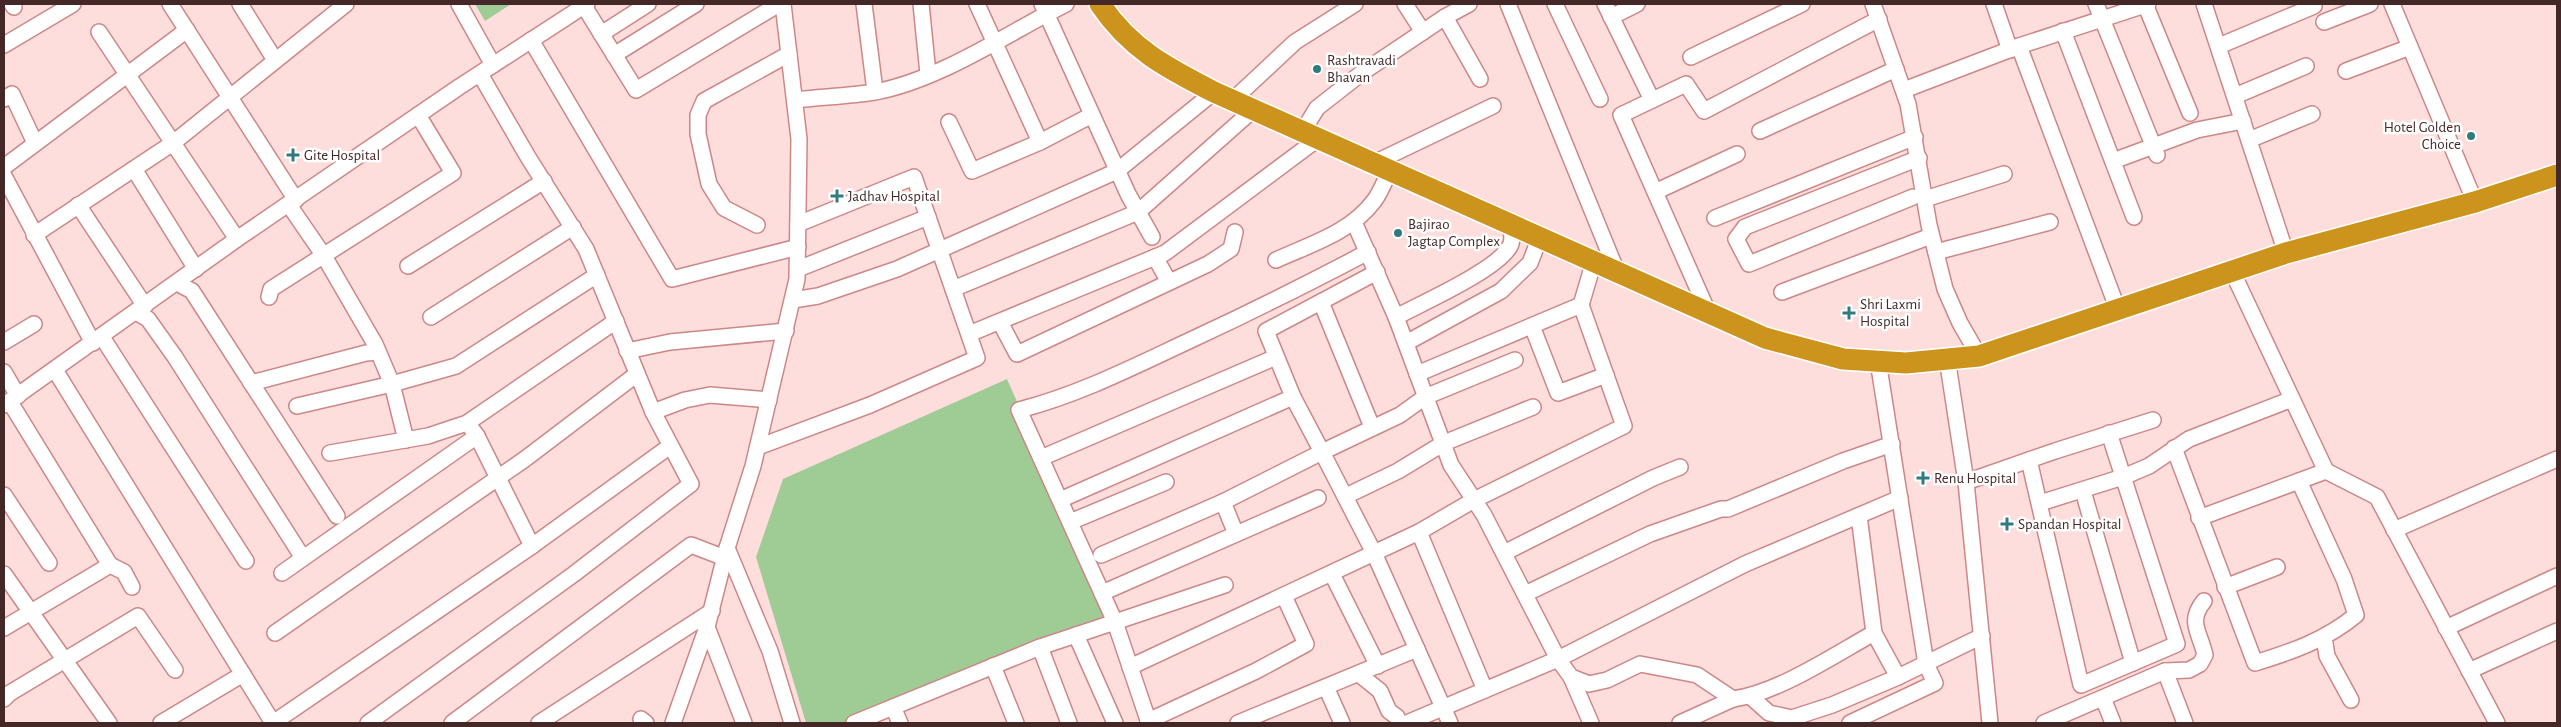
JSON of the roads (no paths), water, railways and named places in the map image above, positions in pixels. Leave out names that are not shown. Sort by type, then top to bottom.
[{"type":"highway","points":[[1100,4],[1119,31],[1148,55],[1214,92],[1765,338],[1843,359],[1906,363],[1979,356],[2286,253],[2474,202],[2557,175]]},
{"type":"street","points":[[4,45],[73,4]]},
{"type":"street","points":[[170,4],[231,98],[293,202],[378,352],[392,384],[406,440]]},
{"type":"street","points":[[240,4],[275,60]]},
{"type":"street","points":[[34,235],[173,143],[346,4]]},
{"type":"street","points":[[459,4],[493,65]]},
{"type":"street","points":[[601,34],[648,4]]},
{"type":"street","points":[[614,55],[696,4]]},
{"type":"street","points":[[11,401],[237,239],[418,115],[586,5],[601,34],[636,90],[781,4],[799,139],[798,269],[793,300],[758,447],[726,553],[712,611],[677,720]]},
{"type":"street","points":[[864,4],[875,92]]},
{"type":"street","points":[[921,4],[928,74]]},
{"type":"street","points":[[977,4],[1040,142]]},
{"type":"street","points":[[794,100],[875,92],[928,74],[996,43],[1045,9],[1066,4]]},
{"type":"street","points":[[1234,100],[1294,42],[1355,4]]},
{"type":"street","points":[[1406,4],[1422,32]]},
{"type":"street","points":[[969,334],[1165,253],[1311,135],[1317,108],[1363,72],[1445,17],[1469,4]]},
{"type":"street","points":[[1508,4],[1617,272]]},
{"type":"street","points":[[1554,4],[1600,98]]},
{"type":"street","points":[[1637,4],[1608,10],[1652,100]]},
{"type":"street","points":[[1691,57],[1802,4]]},
{"type":"street","points":[[1873,4],[1904,90],[1919,158],[1919,198],[1932,236],[1945,289],[1960,323],[1979,356]]},
{"type":"street","points":[[1994,4],[2014,48],[2118,310]]},
{"type":"street","points":[[2096,4],[2155,151]]},
{"type":"street","points":[[1904,90],[2014,48],[2146,4],[2190,113]]},
{"type":"street","points":[[2324,22],[2370,4]]},
{"type":"street","points":[[2208,5],[2218,46],[2286,253]]},
{"type":"street","points":[[2218,46],[2314,6]]},
{"type":"street","points":[[2398,6],[2410,47],[2474,202]]},
{"type":"street","points":[[1045,9],[1117,170],[1152,236]]},
{"type":"street","points":[[1445,17],[1480,79]]},
{"type":"street","points":[[1708,312],[1621,115],[1686,84],[1704,111],[1879,19]]},
{"type":"street","points":[[4,167],[187,30]]},
{"type":"street","points":[[2063,31],[2134,217]]},
{"type":"street","points":[[99,32],[237,239]]},
{"type":"street","points":[[531,40],[672,279],[798,247]]},
{"type":"street","points":[[2346,71],[2410,47]]},
{"type":"street","points":[[757,225],[724,208],[709,184],[698,134],[698,115],[704,101],[789,54]]},
{"type":"street","points":[[2235,96],[2306,66]]},
{"type":"street","points":[[1760,131],[1896,69]]},
{"type":"street","points":[[368,723],[574,574],[691,484],[653,412],[597,275],[573,227],[480,74]]},
{"type":"street","points":[[793,300],[818,296],[940,252],[1117,170],[1214,92]]},
{"type":"street","points":[[4,99],[12,94],[35,143]]},
{"type":"street","points":[[1276,260],[1339,232],[1354,222],[1375,200],[1382,166],[1493,106]]},
{"type":"street","points":[[954,290],[1138,212],[1254,109]]},
{"type":"street","points":[[2249,140],[2312,114]]},
{"type":"street","points":[[269,297],[271,289],[453,173],[418,115]]},
{"type":"street","points":[[949,122],[972,171],[1040,142],[1092,115]]},
{"type":"street","points":[[2112,160],[2155,151],[2197,130],[2243,121]]},
{"type":"street","points":[[1715,218],[1915,137]]},
{"type":"street","points":[[1655,192],[1737,154]]},
{"type":"street","points":[[1919,158],[1745,226],[1736,239],[1749,264],[1919,198],[2004,174]]},
{"type":"street","points":[[134,169],[196,269]]},
{"type":"street","points":[[4,176],[34,235],[97,340],[246,561]]},
{"type":"street","points":[[758,447],[870,405],[978,358],[914,177],[798,224]]},
{"type":"street","points":[[408,266],[544,181]]},
{"type":"street","points":[[78,205],[141,309],[175,357],[303,558]]},
{"type":"street","points":[[798,269],[928,217]]},
{"type":"street","points":[[1354,222],[1378,272],[1396,317],[1451,465],[1474,500],[1504,553],[1558,659],[1571,677],[1592,723]]},
{"type":"street","points":[[1936,252],[2050,222]]},
{"type":"street","points":[[1396,317],[1471,278],[1504,255],[1511,243],[1511,224]]},
{"type":"street","points":[[431,317],[573,227]]},
{"type":"street","points":[[1000,322],[1017,354],[1208,264],[1231,249],[1235,232]]},
{"type":"street","points":[[1782,292],[1932,236]]},
{"type":"street","points":[[1406,343],[1502,290],[1530,263],[1540,237]]},
{"type":"street","points":[[1284,596],[1306,644],[1256,671],[1149,722],[1115,622],[1019,410],[1066,395],[1151,360],[1302,287],[1368,252]]},
{"type":"street","points":[[1155,257],[1168,282]]},
{"type":"street","points":[[1130,667],[1419,532],[1474,500],[1624,426],[1581,305],[1594,262]]},
{"type":"street","points":[[2232,271],[2326,471],[2376,497],[2496,723]]},
{"type":"street","points":[[1378,272],[1266,332],[1293,397],[1374,553],[1450,723]]},
{"type":"street","points":[[297,406],[392,384],[456,366],[597,275]]},
{"type":"street","points":[[177,283],[192,291],[337,516]]},
{"type":"street","points":[[1321,302],[1372,427]]},
{"type":"street","points":[[1417,374],[1581,305]]},
{"type":"street","points":[[330,453],[452,430],[467,423],[616,321]]},
{"type":"street","points":[[4,342],[34,324]]},
{"type":"street","points":[[1532,326],[1558,393],[1606,375]]},
{"type":"street","points":[[627,351],[670,342],[786,331]]},
{"type":"street","points":[[251,383],[366,353],[378,352]]},
{"type":"street","points":[[1041,458],[1276,357]]},
{"type":"street","points":[[1947,358],[1966,482],[1990,723]]},
{"type":"street","points":[[1101,555],[1223,502],[1372,427],[1400,415],[1425,397],[1515,360]]},
{"type":"street","points":[[1850,723],[1935,683],[1926,664],[1878,361]]},
{"type":"street","points":[[55,370],[273,723],[532,546],[670,446]]},
{"type":"street","points":[[4,372],[11,401],[110,565],[124,572],[132,587]]},
{"type":"street","points":[[275,633],[498,477],[637,374]]},
{"type":"street","points":[[653,412],[685,400],[710,395],[769,400]]},
{"type":"street","points":[[1060,500],[1293,397]]},
{"type":"street","points":[[2040,503],[2084,491],[2123,477],[2149,466],[2189,439],[2292,399]]},
{"type":"street","points":[[1346,496],[1398,471],[1444,443],[1533,407]]},
{"type":"street","points":[[1966,482],[2153,420]]},
{"type":"street","points":[[467,423],[477,436],[532,546]]},
{"type":"street","points":[[2030,460],[2081,685],[2177,644],[2109,434]]},
{"type":"street","points":[[282,572],[477,436]]},
{"type":"street","points":[[1525,594],[1650,534],[1721,509],[1728,509],[1843,461],[1892,444]]},
{"type":"street","points":[[2174,448],[2255,664],[2296,650],[2324,637],[2356,615],[2344,579],[2299,481]]},
{"type":"street","points":[[2394,530],[2557,460]]},
{"type":"street","points":[[1504,553],[1653,478],[1680,467]]},
{"type":"street","points":[[2199,518],[2326,471]]},
{"type":"street","points":[[1070,522],[1166,482]]},
{"type":"street","points":[[2084,491],[2133,663]]},
{"type":"street","points":[[4,495],[49,563]]},
{"type":"street","points":[[1102,593],[1318,498]]},
{"type":"street","points":[[1407,723],[1558,659],[1745,564],[1900,498]]},
{"type":"street","points":[[1223,502],[1236,534]]},
{"type":"street","points":[[1859,516],[1874,632],[1898,677]]},
{"type":"street","points":[[1419,532],[1485,690]]},
{"type":"street","points":[[452,723],[691,545],[726,553]]},
{"type":"street","points":[[726,553],[770,651],[792,723]]},
{"type":"street","points":[[4,628],[110,565]]},
{"type":"street","points":[[2226,586],[2277,567]]},
{"type":"street","points":[[4,574],[109,723]]},
{"type":"street","points":[[1332,574],[1378,666]]},
{"type":"street","points":[[2446,628],[2557,576]]},
{"type":"street","points":[[854,723],[1040,647],[1225,584]]},
{"type":"street","points":[[2044,723],[2165,671],[2189,670],[2200,664],[2205,655],[2202,639],[2194,625],[2196,611],[2204,601]]},
{"type":"street","points":[[539,723],[712,611]]},
{"type":"street","points":[[4,699],[64,660],[138,616],[175,670]]},
{"type":"street","points":[[707,627],[744,723]]},
{"type":"street","points":[[2469,671],[2557,631]]},
{"type":"street","points":[[1680,723],[1734,699],[1751,697],[1781,683],[1874,632]]},
{"type":"street","points":[[1076,635],[1115,723]]},
{"type":"street","points":[[1751,697],[1769,713],[1792,718],[1832,705],[1898,677],[1982,636]]},
{"type":"street","points":[[2324,637],[2327,656],[2351,700]]},
{"type":"street","points":[[1040,647],[1069,723]]},
{"type":"street","points":[[1238,723],[1417,649]]},
{"type":"street","points":[[1571,677],[1589,684],[1607,680],[1640,664],[1697,675],[1734,699]]},
{"type":"street","points":[[993,666],[1016,723]]},
{"type":"street","points":[[2165,671],[2185,723]]},
{"type":"street","points":[[161,723],[243,674]]},
{"type":"street","points":[[1359,674],[1380,691],[1389,711],[1400,723]]},
{"type":"street","points":[[1326,687],[1342,723]]},
{"type":"street","points":[[2103,698],[2113,723]]},
{"type":"street","points":[[893,707],[900,723]]},
{"type":"place","name":"Rashtravadi Bhavan","points":[[1317,69]]},
{"type":"place","name":"Hotel Golden Choice","points":[[2471,136]]},
{"type":"place","name":"Gite Hospital","points":[[293,155]]},
{"type":"place","name":"Jadhav Hospital","points":[[837,196]]},
{"type":"place","name":"Bajirao Jagtap Complex","points":[[1398,233]]},
{"type":"place","name":"Shri Laxmi Hospital","points":[[1849,313]]},
{"type":"place","name":"Renu Hospital","points":[[1923,478]]},
{"type":"place","name":"Spandan Hospital","points":[[2007,524]]}]
